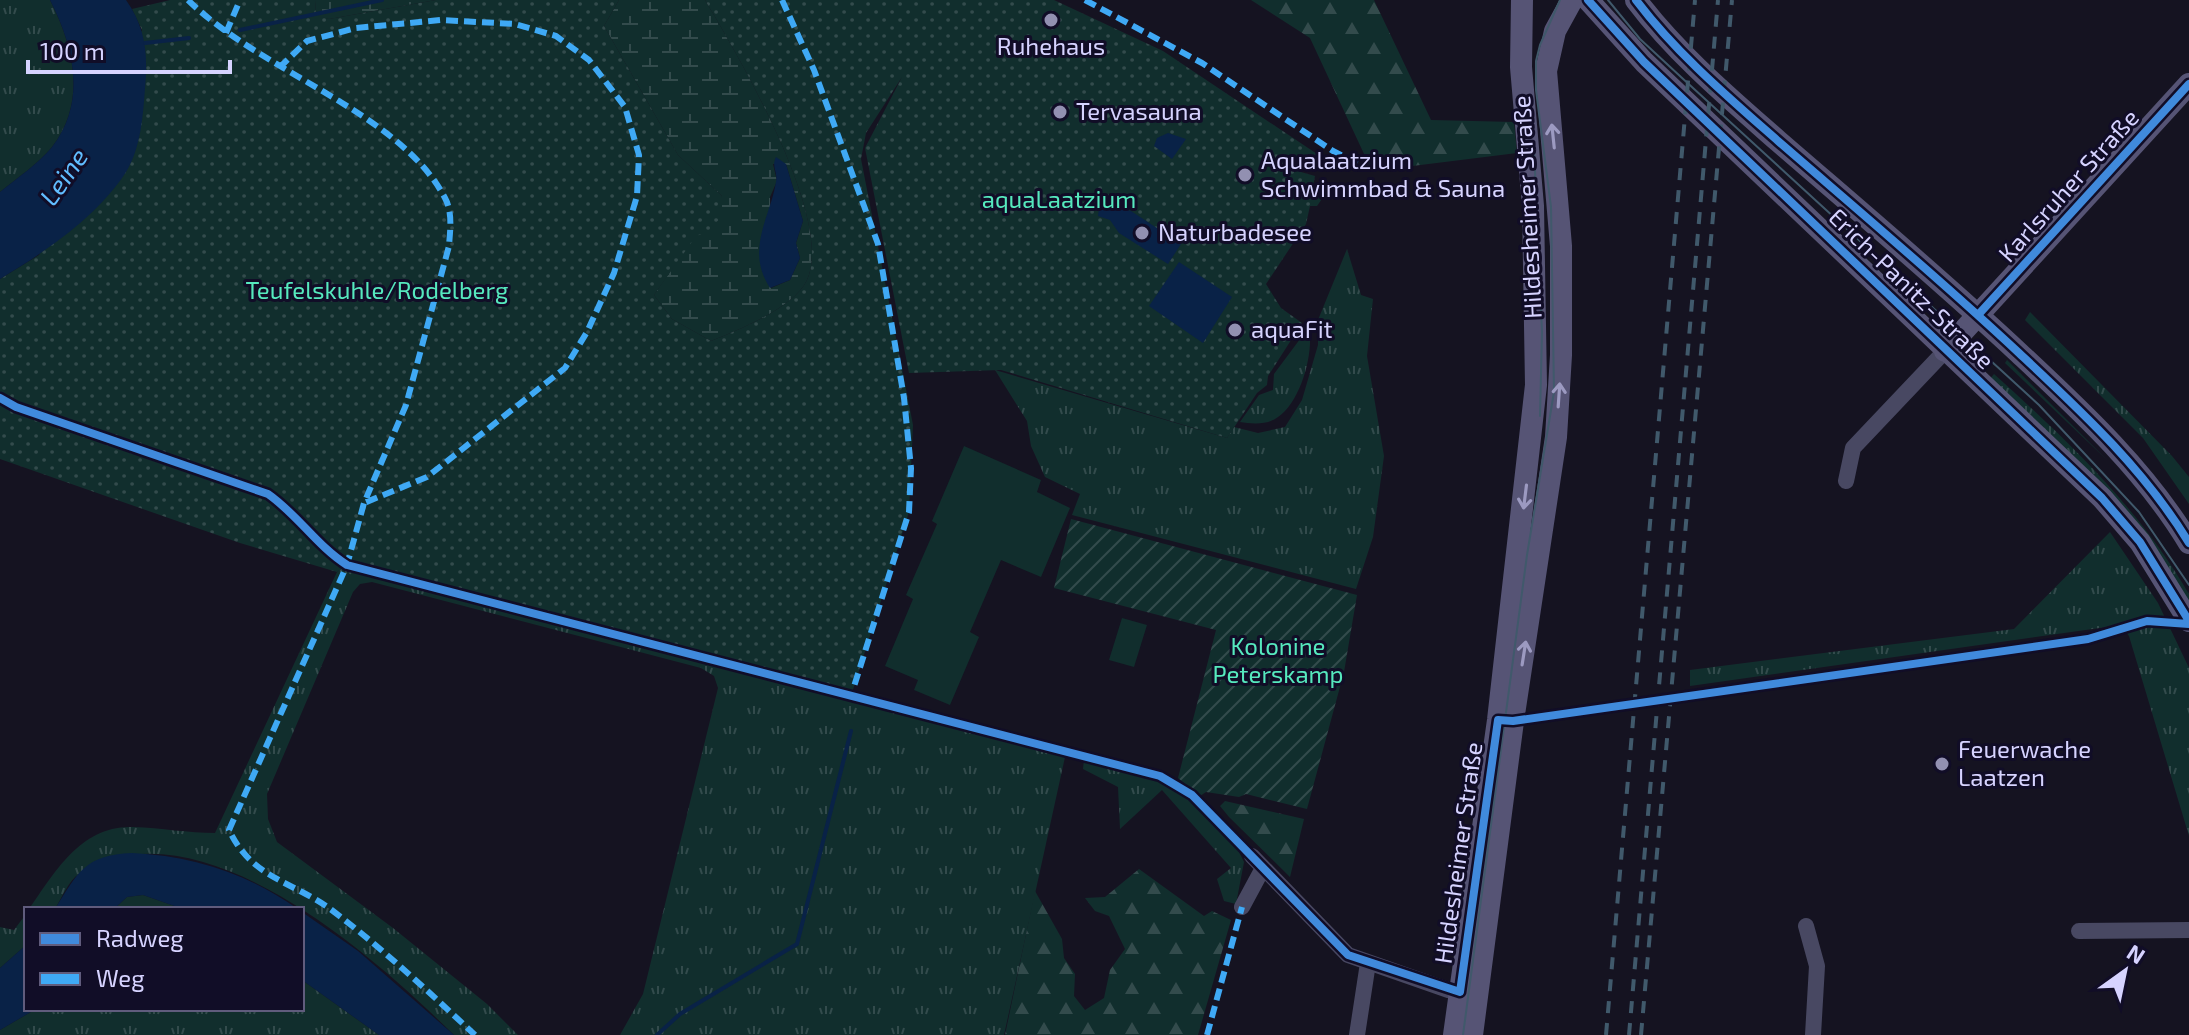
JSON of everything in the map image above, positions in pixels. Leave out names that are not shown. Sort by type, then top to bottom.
[{"type":"street","name":"Hildesheimer Straße","points":[[1472,1035],[1469,993],[1536,385],[1533,206],[1521,67],[1522,0]]},
{"type":"street","name":"Hildesheimer Straße","points":[[1454,1035],[1469,993],[1556,437],[1561,355],[1561,246],[1546,71],[1555,31],[1572,0]]},
{"type":"street","name":"Erich-Panitz-Straße","points":[[1588,0],[1644,62],[2102,498],[2140,542],[2189,621]]},
{"type":"street","name":"Erich-Panitz-Straße","points":[[1636,0],[1668,39],[1745,112],[1978,315],[2113,446],[2173,516],[2189,543]]},
{"type":"street","name":"Karlsruher Straße","points":[[1945,351],[2189,84]]},
{"type":"street","points":[[1846,481],[1853,448],[1945,351]]},
{"type":"street","points":[[1242,907],[1257,862],[1348,955],[1469,993]]},
{"type":"street","points":[[1806,926],[1817,966],[1813,1035]]},
{"type":"street","points":[[2079,931],[2189,930]]},
{"type":"street","points":[[1357,1035],[1368,963]]},
{"type":"green space","points":[[0,0],[50,0],[70,55],[73,93],[63,130],[52,147],[0,192]]},
{"type":"green space","name":"Teufelskuhle/Rodelberg","points":[[170,0],[315,0],[316,15],[329,19],[436,0],[619,0],[604,26],[678,155],[722,196],[716,229],[696,236],[654,295],[672,319],[711,341],[764,317],[790,300],[807,280],[812,253],[808,219],[779,138],[705,0],[1054,0],[1163,51],[1329,162],[1321,172],[1306,163],[1301,172],[1315,176],[1312,191],[1326,193],[1317,206],[1310,206],[1306,224],[1266,284],[1281,308],[1302,323],[1268,376],[1267,385],[1257,393],[1227,438],[1001,370],[909,373],[865,148],[902,77],[866,133],[861,159],[913,425],[909,512],[851,696],[347,565],[337,572],[240,543],[0,459],[0,279],[39,255],[142,30],[132,9]]},
{"type":"green space","points":[[315,0],[436,0],[329,19],[316,16]]},
{"type":"green space","points":[[619,0],[705,0],[759,97],[796,180],[808,219],[812,253],[807,280],[778,309],[711,341],[672,319],[654,295],[722,196],[678,155],[604,26]],"holes":[[[773,164],[786,164],[803,221],[796,243],[800,258],[790,280],[771,288],[770,197],[777,181]]]},
{"type":"green space","points":[[1251,0],[1374,0],[1431,120],[1514,122],[1517,153],[1372,171],[1310,38]]},
{"type":"green space","points":[[1347,249],[1361,295],[1373,299],[1367,356],[1384,456],[1373,537],[1356,589],[1072,515],[1080,494],[1045,477],[1031,446],[1027,421],[995,370],[1227,438],[1234,427],[1258,433],[1285,427],[1302,400],[1318,345],[1318,320]]},
{"type":"green space","points":[[2030,312],[2172,456],[2189,477],[2189,504],[2143,438],[2025,320]]},
{"type":"green space","points":[[1309,327],[1310,350],[1304,376],[1286,410],[1274,420],[1240,422],[1259,395],[1273,390],[1274,374]]},
{"type":"green space","points":[[2007,360],[2107,460],[2005,363]]},
{"type":"green space","points":[[1994,374],[2075,450],[2124,504],[2169,562],[2189,594],[2189,604],[1988,381]]},
{"type":"green space","points":[[964,446],[1041,480],[1037,492],[1070,508],[1041,577],[1001,560],[970,632],[979,637],[950,705],[914,690],[918,680],[885,666],[913,599],[906,595],[937,524],[932,521]]},
{"type":"green space","name":"Kolonine Peterskamp","points":[[1071,519],[1357,595],[1344,672],[1307,809],[1246,794],[1239,797],[1206,792],[1200,796],[1178,778],[1216,630],[1054,588]]},
{"type":"green space","points":[[2110,532],[2158,603],[2189,668],[2189,836],[2129,636],[2121,625],[1690,686],[1690,670],[2014,629]]},
{"type":"green space","points":[[347,565],[1065,757],[1004,1035],[620,1035],[643,994],[718,688],[714,676],[701,668],[372,582],[360,584],[353,592],[267,794],[268,819],[277,842],[393,928],[487,1004],[518,1035],[454,1035],[378,966],[304,911],[304,907],[298,907],[228,871],[176,856],[126,856],[79,874],[56,907],[30,907],[71,853],[98,834],[115,828],[133,827],[215,833],[337,572]]},
{"type":"green space","points":[[1122,618],[1147,625],[1134,667],[1109,660]]},
{"type":"green space","points":[[1084,760],[1161,782],[1188,798],[1238,850],[1244,862],[1236,904],[1224,901],[1217,879],[1231,868],[1162,790],[1120,829],[1118,787],[1083,769]]},
{"type":"green space","points":[[1225,801],[1304,819],[1290,877],[1229,817],[1220,806]]},
{"type":"green space","points":[[1139,869],[1204,916],[1212,911],[1231,920],[1198,1035],[1005,1035],[1035,891],[1062,939],[1064,958],[1075,974],[1074,996],[1085,1010],[1104,998],[1110,970],[1125,949],[1109,916],[1095,911],[1085,898],[1105,897]]},
{"type":"green space","points":[[143,895],[177,907],[116,907],[127,897]]},
{"type":"green space","points":[[24,917],[24,947],[0,968],[0,927],[14,930]]},
{"type":"green space","points":[[304,981],[379,1035],[0,1035],[0,1030],[33,1011],[304,1011]]},
{"type":"water","name":"Leine","points":[[50,0],[126,0],[133,10],[142,31],[146,53],[140,131],[131,163],[100,204],[52,245],[0,279],[0,192],[52,147],[70,112],[73,74],[70,55]]},
{"type":"water","points":[[1168,133],[1186,139],[1172,159],[1154,146],[1157,138]]},
{"type":"water","points":[[776,157],[786,164],[803,221],[796,243],[800,258],[790,280],[770,288],[763,274],[759,247],[776,182]]},
{"type":"water","name":"Naturbadesee","points":[[1100,203],[1131,211],[1181,244],[1168,264],[1119,233],[1110,220],[1098,216]]},
{"type":"water","points":[[1179,262],[1232,297],[1203,343],[1149,306]]},
{"type":"water","points":[[116,854],[177,858],[219,869],[259,885],[295,907],[177,907],[143,895],[127,897],[116,907],[56,907],[84,868],[103,857]]},
{"type":"water","points":[[304,913],[358,951],[454,1035],[379,1035],[304,981]]},
{"type":"water","points":[[24,947],[24,1011],[33,1011],[0,1030],[0,968]]},
{"type":"waterway","points":[[240,30],[382,0]]},
{"type":"waterway","points":[[145,43],[189,38]]},
{"type":"waterway","points":[[657,1035],[680,1014],[797,944],[851,731]]},
{"type":"tram line","points":[[1463,1035],[1527,555],[1554,392],[1551,207],[1536,90],[1536,61],[1560,0]]},
{"type":"tram line","points":[[1608,0],[1640,39],[2039,405],[2139,512],[2189,585]]},
{"type":"tram line","points":[[1534,148],[1542,332],[1540,416]]},
{"type":"railway","points":[[1606,1035],[1695,0]]},
{"type":"railway","points":[[1629,1035],[1718,0]]},
{"type":"railway","points":[[1641,1035],[1732,0]]},
{"type":"marked path","points":[[188,0],[218,26],[396,141],[424,168],[448,204],[449,246],[406,405],[364,503],[347,565],[229,830],[249,859],[275,878],[333,911],[475,1035]]},
{"type":"marked path","points":[[226,33],[240,0]]},
{"type":"marked path","points":[[782,0],[814,70],[878,244],[904,398],[911,468],[909,512],[851,696]]},
{"type":"marked path","points":[[1085,0],[1202,63],[1333,151],[1361,165]]},
{"type":"marked path","points":[[279,68],[307,41],[356,28],[441,20],[515,24],[556,36],[589,60],[625,107],[639,155],[637,196],[614,273],[587,332],[565,368],[427,477],[364,503]]},
{"type":"marked path","points":[[1207,1035],[1242,907]]},
{"type":"cycle path","points":[[1588,0],[1644,62],[2102,498],[2140,542],[2189,621]]},
{"type":"cycle path","points":[[1636,0],[1685,56],[1722,91],[1960,299],[2088,419],[2153,491],[2189,543]]},
{"type":"cycle path","points":[[1978,315],[2189,84]]},
{"type":"cycle path","points":[[0,398],[16,407],[268,494],[347,565],[1160,776],[1192,795],[1348,955],[1460,992],[1498,720],[1513,721],[2088,639],[2147,621],[2189,624]]},
{"type":"place","name":"Ruhehaus","points":[[1051,20]]},
{"type":"place","name":"Tervasauna","points":[[1060,112]]},
{"type":"place","name":"Aqualaatzium Schwimmbad & Sauna","points":[[1245,175]]},
{"type":"place","name":"Naturbadesee","points":[[1142,233]]},
{"type":"place","name":"aquaFit","points":[[1235,330]]},
{"type":"place","name":"Feuerwache Laatzen","points":[[1942,764]]},
{"type":"park label","name":"aquaLaatzium","points":[[1059,200]]}]
